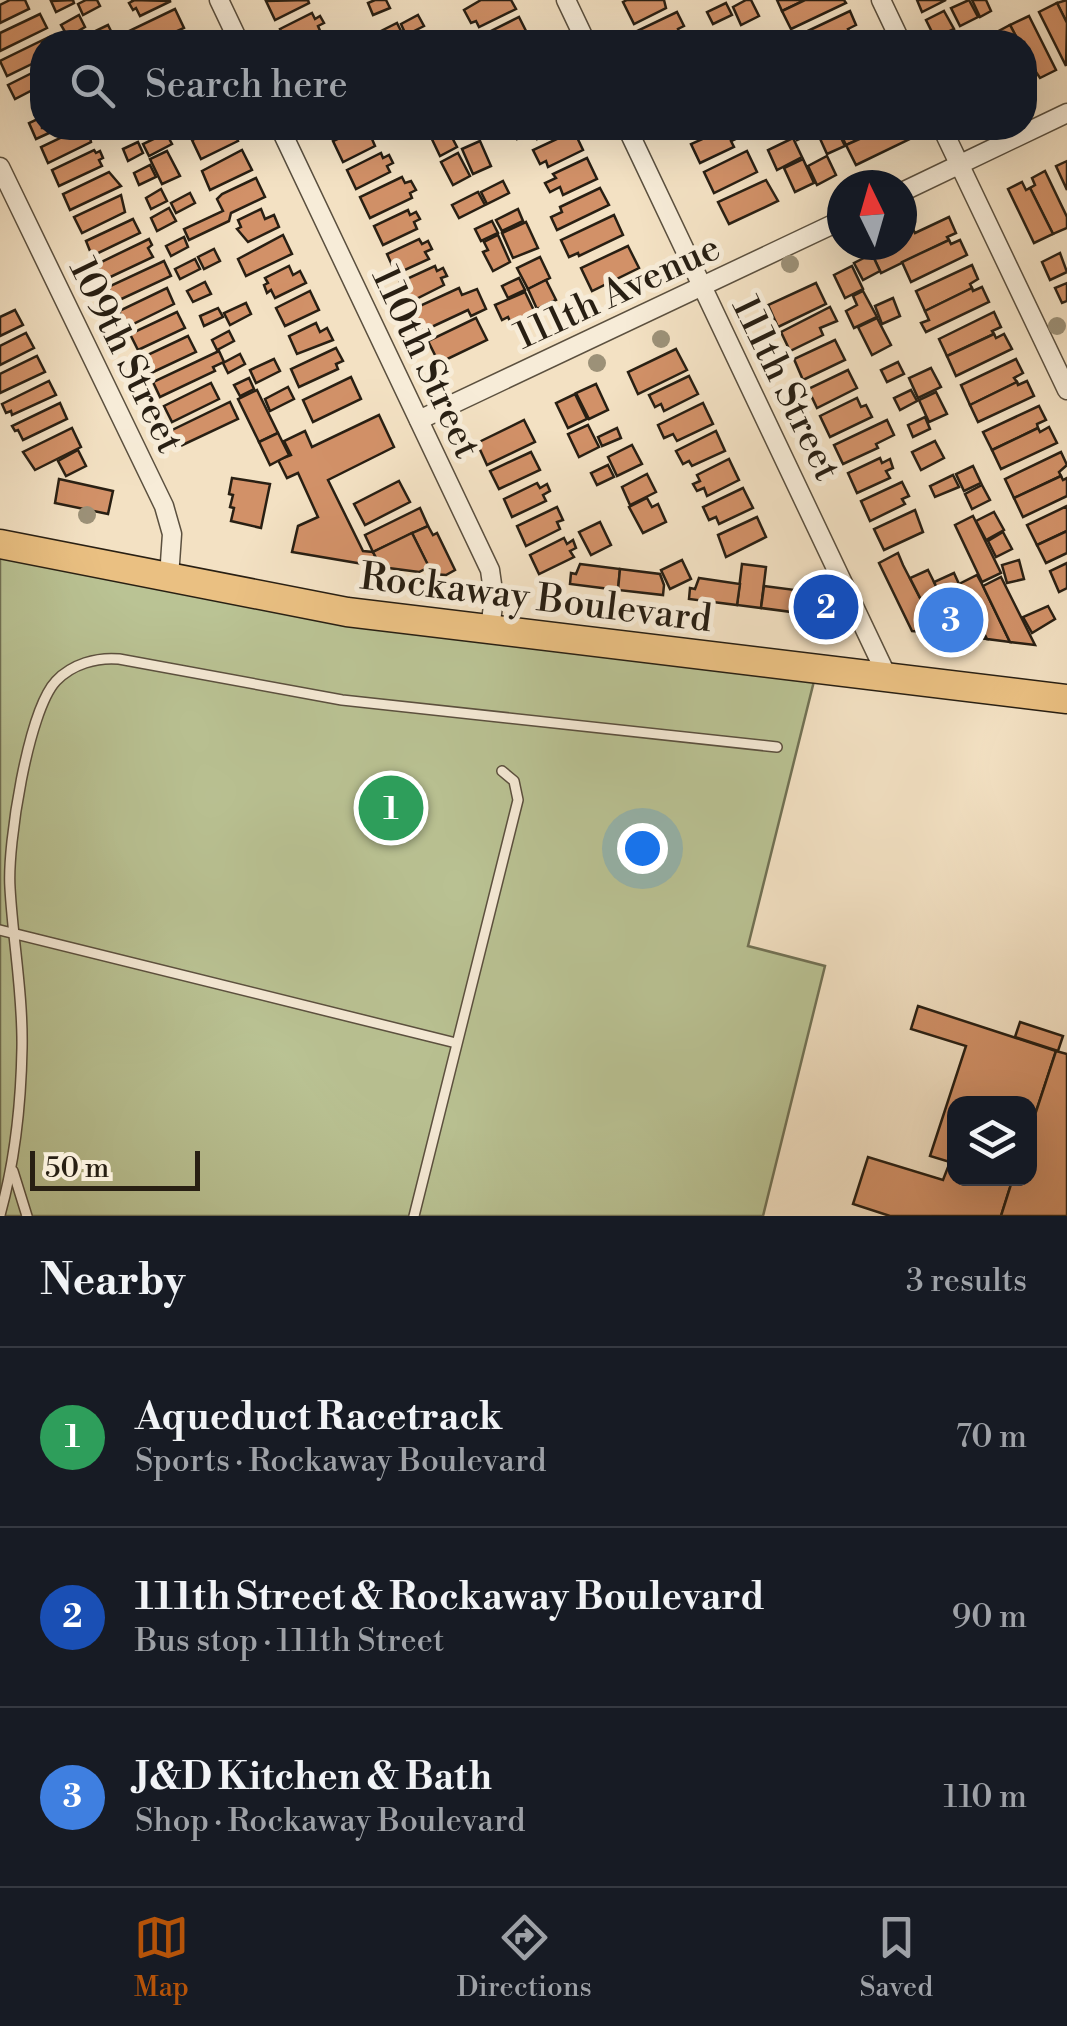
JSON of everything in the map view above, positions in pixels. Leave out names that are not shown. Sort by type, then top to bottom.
[{"type":"main road","name":"Rockaway Boulevard","points":[[0,544],[322,608],[1067,699]]},
{"type":"street","points":[[219,0],[233,30]]},
{"type":"street","points":[[566,0],[580,30]]},
{"type":"street","points":[[881,0],[895,30]]},
{"type":"street","points":[[1037,127],[1067,113]]},
{"type":"street","name":"110th Street","points":[[286,140],[490,570],[494,598],[490,630]]},
{"type":"street","name":"111th Street","points":[[633,140],[888,678]]},
{"type":"street","points":[[948,140],[1067,390]]},
{"type":"street","points":[[917,185],[1010,140]]},
{"type":"street","name":"109th Street","points":[[0,167],[164,506],[172,534],[169,577]]},
{"type":"street","name":"111th Avenue","points":[[419,420],[827,227]]},
{"type":"lane","points":[[0,1215],[12,1170],[22,1047],[10,884],[16,818],[44,697],[56,680],[77,666],[92,660],[133,660],[342,700],[777,747]]},
{"type":"lane","points":[[414,1216],[518,800],[514,781],[502,771]]},
{"type":"lane","points":[[0,930],[456,1044]]},
{"type":"lane","points":[[0,1168],[12,1170]]},
{"type":"lane","points":[[12,1170],[26,1216]]},
{"type":"green space","points":[[0,544],[307,605],[817,669],[748,946],[825,966],[763,1216],[0,1216]]},
{"type":"building","points":[[25,0],[29,9],[0,23],[0,5]]},
{"type":"building","points":[[97,0],[100,6],[83,15],[78,4]]},
{"type":"building","points":[[386,0],[390,8],[373,15],[368,3]]},
{"type":"building","points":[[481,0],[511,0],[516,9],[479,27],[476,21],[471,23],[464,10]]},
{"type":"building","points":[[664,0],[666,8],[634,24],[623,2]]},
{"type":"building","points":[[751,0],[759,16],[741,25],[733,7]]},
{"type":"building","points":[[777,0],[805,0],[782,11]]},
{"type":"building","points":[[805,0],[846,3],[791,29],[782,11]]},
{"type":"building","points":[[917,0],[946,0],[922,12]]},
{"type":"building","points":[[969,0],[978,17],[960,26],[951,8]]},
{"type":"building","points":[[972,0],[986,0],[991,11],[980,17]]},
{"type":"building","points":[[1067,0],[1067,23],[1057,3]]},
{"type":"building","points":[[51,1],[74,3],[56,12]]},
{"type":"building","points":[[171,1],[140,16],[129,3]]},
{"type":"building","points":[[266,1],[309,3],[275,20]]},
{"type":"building","points":[[726,3],[732,15],[713,24],[707,12]]},
{"type":"building","points":[[1057,3],[1067,23],[1066,66],[1039,12]]},
{"type":"building","points":[[175,9],[184,28],[180,30],[131,30]]},
{"type":"building","points":[[850,11],[856,25],[848,30],[810,30]]},
{"type":"building","points":[[944,11],[954,29],[931,30],[926,20]]},
{"type":"building","points":[[677,12],[684,26],[678,30],[639,30]]},
{"type":"building","points":[[312,13],[324,23],[318,26],[320,30],[280,29]]},
{"type":"building","points":[[40,14],[47,28],[30,30],[30,36],[0,51],[0,33]]},
{"type":"building","points":[[79,15],[85,27],[64,30],[61,25]]},
{"type":"building","points":[[418,15],[424,26],[404,30],[401,24]]},
{"type":"building","points":[[1029,16],[1036,30],[1013,30],[1010,25]]},
{"type":"building","points":[[519,17],[526,30],[493,30]]},
{"type":"building","points":[[1037,32],[1056,70],[1040,78],[1037,74]]},
{"type":"building","points":[[30,46],[30,65],[7,76],[0,61]]},
{"type":"building","points":[[30,74],[30,91],[15,99],[8,85]]},
{"type":"building","points":[[56,140],[91,142],[48,163],[41,147]]},
{"type":"building","points":[[170,140],[172,144],[149,156],[143,144]]},
{"type":"building","points":[[192,140],[238,140],[238,141],[201,159]]},
{"type":"building","points":[[372,140],[375,146],[343,162],[333,141]]},
{"type":"building","points":[[432,140],[453,140],[457,147],[440,156]]},
{"type":"building","points":[[555,140],[578,140],[583,150],[548,167],[546,161],[540,164],[533,150]]},
{"type":"building","points":[[700,140],[733,140],[734,147],[700,163],[691,144]]},
{"type":"building","points":[[794,140],[802,157],[777,170],[768,150]]},
{"type":"building","points":[[821,140],[842,140],[845,146],[827,154]]},
{"type":"building","points":[[857,140],[908,140],[856,165],[846,145]]},
{"type":"building","points":[[480,141],[491,166],[473,174],[462,149]]},
{"type":"building","points":[[138,142],[143,153],[128,161],[123,149]]},
{"type":"building","points":[[94,150],[100,151],[102,166],[59,186],[52,170]]},
{"type":"building","points":[[242,150],[252,170],[210,190],[202,171]]},
{"type":"building","points":[[167,151],[180,176],[162,184],[150,159]]},
{"type":"building","points":[[747,151],[757,172],[714,193],[704,172]]},
{"type":"building","points":[[381,153],[383,158],[389,155],[393,163],[387,166],[390,172],[356,189],[347,170]]},
{"type":"building","points":[[458,153],[470,176],[453,185],[441,162]]},
{"type":"building","points":[[827,156],[834,170],[827,170],[827,180],[817,185],[808,166]]},
{"type":"building","points":[[587,158],[597,179],[563,195],[560,187],[550,192],[545,183],[556,178],[553,174]]},
{"type":"building","points":[[803,159],[814,183],[795,192],[784,168]]},
{"type":"building","points":[[1067,161],[1067,190],[1056,166]]},
{"type":"building","points":[[150,165],[156,177],[139,185],[134,173]]},
{"type":"building","points":[[1045,171],[1067,217],[1067,228],[1053,234],[1030,188],[1035,185],[1032,178]]},
{"type":"building","points":[[109,172],[121,186],[70,210],[63,194]]},
{"type":"building","points":[[402,177],[405,183],[411,181],[416,190],[410,193],[412,198],[370,218],[360,197]]},
{"type":"building","points":[[256,178],[265,197],[231,213],[229,221],[189,240],[184,229],[223,211],[217,199],[222,194]]},
{"type":"building","points":[[766,180],[778,201],[729,224],[718,202]]},
{"type":"building","points":[[503,181],[509,193],[487,204],[481,192]]},
{"type":"building","points":[[1022,182],[1026,190],[1030,188],[1053,234],[1034,243],[1008,189]]},
{"type":"building","points":[[600,188],[609,205],[557,230],[551,217],[562,212],[560,207]]},
{"type":"building","points":[[161,189],[167,201],[151,209],[146,198]]},
{"type":"building","points":[[478,192],[485,205],[459,218],[452,205]]},
{"type":"building","points":[[190,193],[195,203],[176,213],[171,203]]},
{"type":"building","points":[[121,195],[125,212],[82,233],[74,217]]},
{"type":"building","points":[[169,208],[176,221],[157,231],[151,218]]},
{"type":"building","points":[[261,209],[265,219],[274,215],[279,227],[248,242],[237,229],[241,227],[238,220]]},
{"type":"building","points":[[518,209],[523,221],[502,231],[496,220]]},
{"type":"building","points":[[408,210],[410,215],[416,212],[420,219],[414,222],[417,229],[383,245],[374,226]]},
{"type":"building","points":[[614,215],[623,235],[569,257],[561,240]]},
{"type":"building","points":[[949,217],[956,233],[917,256],[917,232]]},
{"type":"building","points":[[133,219],[140,233],[92,256],[86,241]]},
{"type":"building","points":[[492,221],[498,233],[481,241],[475,229]]},
{"type":"building","points":[[526,222],[538,248],[513,258],[502,233]]},
{"type":"building","points":[[283,235],[292,254],[246,276],[238,259]]},
{"type":"building","points":[[498,235],[510,262],[493,271],[483,252],[488,250],[484,242]]},
{"type":"building","points":[[184,237],[188,247],[171,256],[166,246]]},
{"type":"building","points":[[149,239],[153,257],[104,280],[97,264]]},
{"type":"building","points":[[419,239],[422,244],[428,241],[432,249],[425,252],[429,259],[396,274],[387,254]]},
{"type":"building","points":[[949,240],[951,244],[960,240],[967,255],[911,282],[902,262],[917,260],[917,255]]},
{"type":"building","points":[[628,246],[639,268],[592,291],[581,268]]},
{"type":"building","points":[[214,249],[220,261],[204,269],[198,257]]},
{"type":"building","points":[[1060,253],[1067,272],[1050,280],[1042,262]]},
{"type":"building","points":[[540,257],[550,278],[528,289],[517,268]]},
{"type":"building","points":[[195,259],[200,269],[180,279],[175,269]]},
{"type":"building","points":[[875,260],[908,260],[881,273]]},
{"type":"building","points":[[875,260],[880,271],[863,280],[854,263]]},
{"type":"building","points":[[164,261],[171,276],[115,302],[108,287]]},
{"type":"building","points":[[972,265],[978,279],[970,284],[972,288],[925,311],[916,291]]},
{"type":"building","points":[[289,266],[293,275],[300,271],[306,283],[275,298],[271,290],[267,293],[265,278]]},
{"type":"building","points":[[435,266],[437,271],[443,268],[447,276],[441,278],[444,285],[410,302],[400,282]]},
{"type":"building","points":[[852,266],[863,289],[845,298],[834,275]]},
{"type":"building","points":[[519,278],[525,290],[508,298],[502,286]]},
{"type":"building","points":[[546,280],[556,300],[537,309],[528,289]]},
{"type":"building","points":[[205,282],[211,294],[193,302],[187,291]]},
{"type":"building","points":[[816,283],[826,304],[778,327],[768,305]]},
{"type":"building","points":[[1067,283],[1067,301],[1062,303],[1055,288]]},
{"type":"building","points":[[982,287],[989,302],[926,332],[921,323],[929,320],[925,311]]},
{"type":"building","points":[[167,288],[174,304],[127,327],[119,311]]},
{"type":"building","points":[[459,288],[462,295],[477,289],[486,309],[471,316],[468,310],[423,331],[413,309]]},
{"type":"building","points":[[310,291],[319,310],[285,326],[276,308]]},
{"type":"building","points":[[863,291],[877,317],[854,328],[846,311],[857,305],[853,296]]},
{"type":"building","points":[[525,292],[537,317],[513,328],[508,317],[502,320],[495,305]]},
{"type":"building","points":[[893,298],[900,316],[882,324],[875,306]]},
{"type":"building","points":[[246,303],[251,314],[230,325],[224,313]]},
{"type":"building","points":[[830,307],[837,321],[820,328],[823,335],[790,351],[781,332]]},
{"type":"building","points":[[218,308],[223,317],[204,326],[200,316]]},
{"type":"building","points":[[15,310],[23,325],[0,336],[0,317]]},
{"type":"building","points":[[177,312],[185,328],[138,350],[130,334]]},
{"type":"building","points":[[994,312],[1001,327],[992,331],[994,334],[947,356],[939,339]]},
{"type":"building","points":[[476,318],[487,340],[439,363],[428,341]]},
{"type":"building","points":[[877,318],[891,345],[872,355],[858,327]]},
{"type":"building","points":[[316,323],[320,332],[327,328],[333,340],[297,354],[289,336]]},
{"type":"building","points":[[229,331],[234,341],[217,350],[212,340]]},
{"type":"building","points":[[26,333],[34,348],[0,365],[0,346]]},
{"type":"building","points":[[994,334],[996,338],[1004,334],[1012,349],[956,376],[947,356]]},
{"type":"building","points":[[188,336],[196,352],[149,374],[141,358]]},
{"type":"building","points":[[835,340],[845,360],[803,380],[794,359]]},
{"type":"building","points":[[336,348],[343,361],[336,364],[338,369],[299,387],[291,369]]},
{"type":"building","points":[[676,349],[687,370],[638,394],[628,372]]},
{"type":"building","points":[[219,351],[224,362],[213,367],[215,371],[160,397],[153,382]]},
{"type":"building","points":[[240,354],[245,364],[228,373],[223,363]]},
{"type":"building","points":[[37,356],[45,372],[0,393],[0,374]]},
{"type":"building","points":[[274,359],[280,371],[256,383],[250,370]]},
{"type":"building","points":[[1016,359],[1023,373],[1014,378],[1017,382],[970,405],[961,385]]},
{"type":"building","points":[[898,362],[904,374],[887,382],[881,370]]},
{"type":"building","points":[[931,368],[941,387],[918,398],[909,378]]},
{"type":"building","points":[[848,370],[857,388],[817,408],[808,389]]},
{"type":"building","points":[[689,376],[698,394],[664,411],[661,404],[655,407],[649,395]]},
{"type":"building","points":[[351,377],[361,399],[313,422],[303,400]]},
{"type":"building","points":[[249,378],[254,389],[240,396],[234,385]]},
{"type":"building","points":[[49,381],[56,395],[12,415],[11,411],[6,413],[2,404]]},
{"type":"building","points":[[1027,381],[1034,396],[978,422],[970,405]]},
{"type":"building","points":[[211,383],[219,399],[172,422],[164,406]]},
{"type":"building","points":[[596,384],[608,410],[589,419],[576,393]]},
{"type":"building","points":[[288,387],[294,399],[270,411],[265,399]]},
{"type":"building","points":[[257,390],[278,433],[259,442],[238,399]]},
{"type":"building","points":[[911,390],[917,401],[900,410],[894,398]]},
{"type":"building","points":[[936,392],[947,414],[929,422],[919,400]]},
{"type":"building","points":[[575,394],[587,419],[568,428],[556,403]]},
{"type":"building","points":[[857,398],[872,417],[830,437],[820,416]]},
{"type":"building","points":[[230,402],[238,419],[174,449],[166,433]]},
{"type":"building","points":[[60,403],[67,419],[23,440],[12,426]]},
{"type":"building","points":[[703,403],[713,424],[677,441],[673,434],[664,438],[658,425]]},
{"type":"building","points":[[1039,406],[1046,420],[1037,424],[1038,428],[992,450],[983,432]]},
{"type":"building","points":[[379,415],[394,447],[328,480],[363,551],[373,552],[381,567],[292,552],[298,526],[318,517],[298,473],[287,478],[278,460],[291,455],[284,441],[305,431],[312,447]]},
{"type":"building","points":[[925,417],[930,429],[913,437],[908,425]]},
{"type":"building","points":[[524,420],[535,442],[487,465],[477,443]]},
{"type":"building","points":[[887,420],[894,435],[876,444],[878,448],[843,464],[834,445]]},
{"type":"building","points":[[588,425],[599,447],[579,457],[568,434]]},
{"type":"building","points":[[1049,427],[1057,443],[1001,469],[992,450],[1038,428],[1040,432]]},
{"type":"building","points":[[72,428],[81,447],[35,470],[23,452]]},
{"type":"building","points":[[617,428],[621,438],[602,446],[598,437]]},
{"type":"building","points":[[716,431],[725,451],[692,466],[689,461],[683,464],[676,451]]},
{"type":"building","points":[[278,433],[289,455],[270,465],[259,442]]},
{"type":"building","points":[[935,441],[944,458],[921,470],[912,452]]},
{"type":"building","points":[[632,445],[642,464],[617,476],[608,457]]},
{"type":"building","points":[[78,450],[86,466],[66,476],[58,461]]},
{"type":"building","points":[[531,452],[540,470],[499,489],[490,471]]},
{"type":"building","points":[[1061,452],[1067,465],[1059,472],[1061,476],[1014,498],[1005,479]]},
{"type":"building","points":[[880,458],[882,463],[890,459],[893,468],[886,471],[890,478],[857,493],[848,473]]},
{"type":"building","points":[[729,459],[739,480],[707,496],[704,488],[697,491],[693,484],[700,481],[697,475]]},
{"type":"building","points":[[608,465],[614,477],[597,485],[591,473]]},
{"type":"building","points":[[973,466],[981,483],[964,491],[956,474]]},
{"type":"building","points":[[647,474],[656,492],[630,505],[622,487]]},
{"type":"building","points":[[953,475],[959,487],[935,497],[930,486]]},
{"type":"building","points":[[1061,476],[1063,480],[1067,478],[1067,496],[1023,517],[1014,498]]},
{"type":"building","points":[[232,478],[270,484],[261,528],[231,521]]},
{"type":"building","points":[[59,479],[113,491],[108,514],[55,503]]},
{"type":"building","points":[[399,481],[410,502],[365,525],[354,504]]},
{"type":"building","points":[[902,482],[909,496],[902,499],[905,504],[870,521],[861,501]]},
{"type":"building","points":[[537,483],[540,488],[547,484],[550,491],[543,495],[546,501],[512,517],[504,499]]},
{"type":"building","points":[[982,485],[990,500],[972,509],[965,494]]},
{"type":"building","points":[[743,488],[753,508],[719,524],[716,517],[709,520],[703,507]]},
{"type":"building","points":[[647,498],[652,507],[658,504],[666,522],[643,533],[629,507]]},
{"type":"building","points":[[1067,506],[1067,531],[1037,545],[1027,525]]},
{"type":"building","points":[[557,507],[563,520],[557,522],[560,529],[526,546],[517,526]]},
{"type":"building","points":[[420,508],[428,526],[373,552],[365,535]]},
{"type":"building","points":[[915,510],[923,532],[884,550],[874,529]]},
{"type":"building","points":[[994,512],[1004,530],[986,540],[976,521]]},
{"type":"building","points":[[973,516],[1001,573],[982,582],[955,525]]},
{"type":"building","points":[[757,517],[766,537],[726,557],[718,535]]},
{"type":"building","points":[[600,522],[611,545],[591,555],[579,532]]},
{"type":"building","points":[[428,526],[433,535],[437,533],[455,570],[446,575],[432,574],[412,533]]},
{"type":"building","points":[[1067,531],[1067,553],[1046,563],[1037,545]]},
{"type":"building","points":[[1003,532],[1012,549],[996,557],[988,541]]},
{"type":"building","points":[[412,533],[429,567],[419,572],[381,567],[373,552]]},
{"type":"building","points":[[564,538],[567,544],[573,540],[576,548],[570,551],[574,557],[539,574],[530,555]]},
{"type":"building","points":[[898,553],[938,633],[912,631],[879,563]]},
{"type":"building","points":[[682,560],[691,579],[670,589],[661,570]]},
{"type":"building","points":[[1019,560],[1024,579],[1007,583],[1002,565]]},
{"type":"building","points":[[1067,563],[1067,588],[1059,592],[1050,571]]},
{"type":"building","points":[[580,564],[620,569],[618,590],[570,584],[571,573],[576,574]]},
{"type":"building","points":[[742,564],[766,567],[761,608],[737,605]]},
{"type":"building","points":[[620,569],[660,574],[663,595],[618,590]]},
{"type":"building","points":[[928,570],[961,636],[938,633],[910,578]]},
{"type":"building","points":[[954,573],[987,639],[961,636],[934,582]]},
{"type":"building","points":[[977,575],[1010,642],[987,639],[959,584]]},
{"type":"building","points":[[1001,577],[1035,645],[1010,642],[983,586]]},
{"type":"building","points":[[699,578],[740,584],[737,605],[689,599],[690,588],[695,589]]},
{"type":"building","points":[[764,586],[803,591],[807,614],[761,608]]},
{"type":"building","points":[[1048,606],[1055,619],[1032,633],[1023,617]]},
{"type":"building","points":[[918,1006],[1056,1051],[1037,1109],[1037,1096],[950,1096],[966,1046],[911,1029]]},
{"type":"building","points":[[1020,1022],[1063,1036],[1058,1051],[1015,1037]]},
{"type":"building","points":[[1056,1051],[1067,1054],[1067,1216],[1001,1216],[1010,1186],[1037,1186],[1037,1109]]},
{"type":"building","points":[[947,1104],[947,1161],[930,1156]]},
{"type":"building","points":[[868,1157],[943,1180],[947,1170],[947,1186],[1010,1186],[1001,1216],[890,1216],[853,1204]]},
{"type":"place","name":"111th Street & Rockaway Boulevard","points":[[826,607]]},
{"type":"place","name":"J&D Kitchen & Bath","points":[[951,620]]},
{"type":"place","name":"Aqueduct Racetrack","points":[[391,808]]}]
